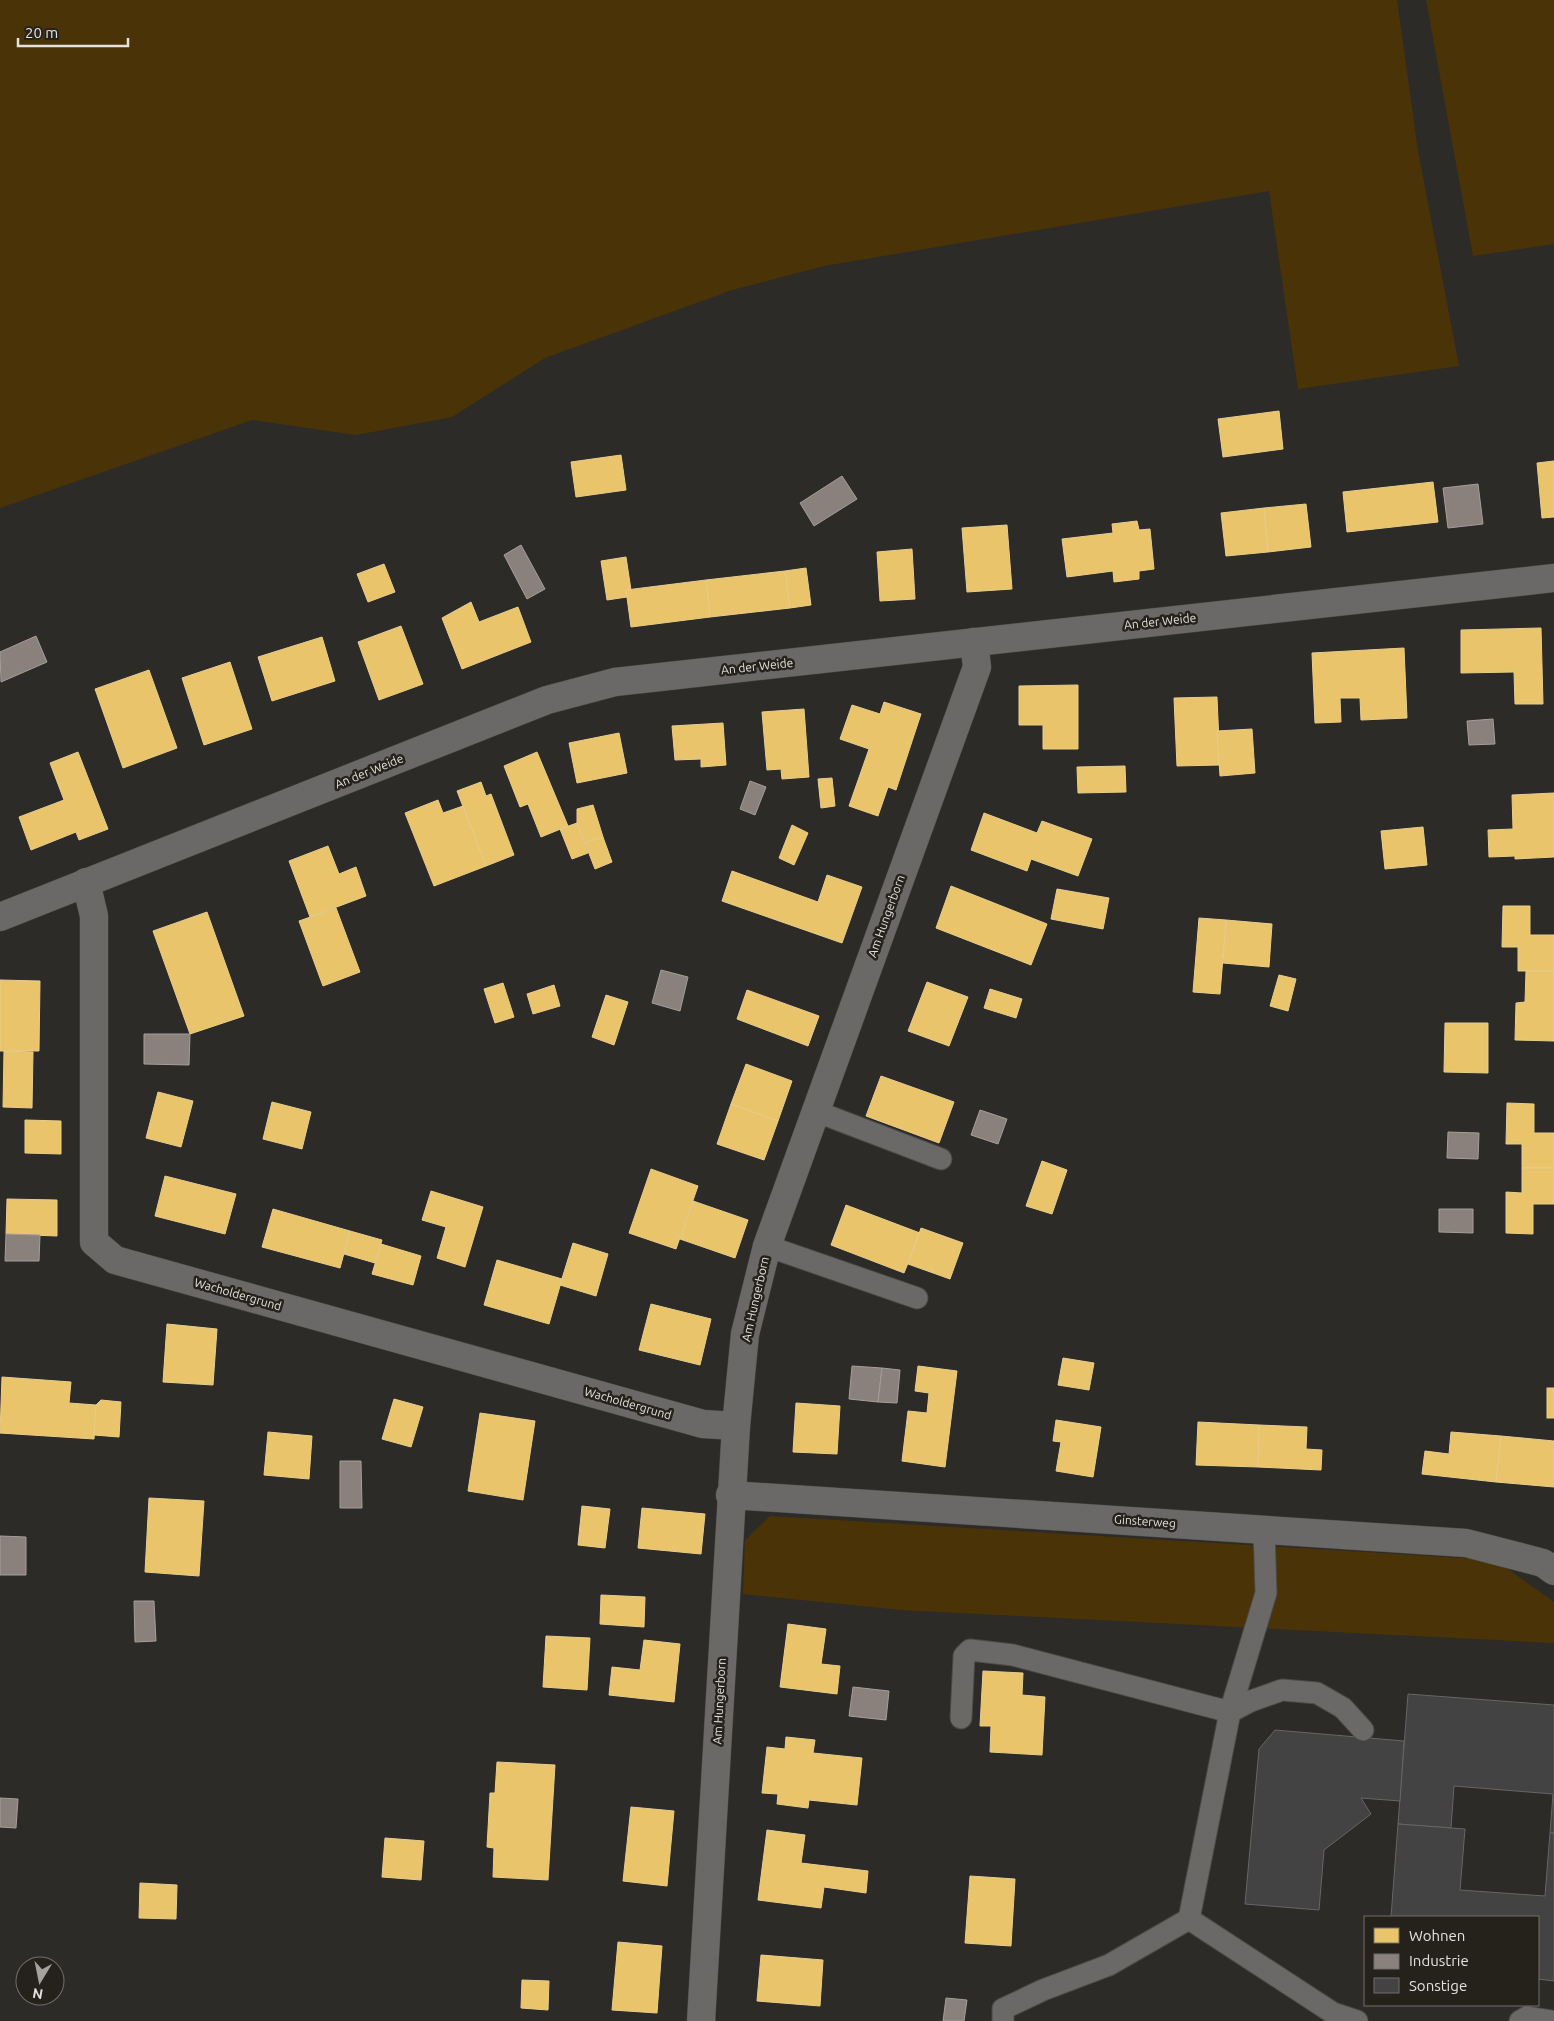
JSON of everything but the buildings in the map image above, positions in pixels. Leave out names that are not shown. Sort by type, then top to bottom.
[{"type":"street","name":"An der Weide","points":[[0,917],[547,700],[615,682],[1554,578]]},
{"type":"street","name":"Am Hungerborn","points":[[701,2021],[730,1495],[745,1334],[767,1246],[814,1111],[977,667],[974,642]]},
{"type":"street","name":"Wacholdergrund","points":[[86,882],[94,916],[94,1242],[115,1260],[703,1424],[736,1426]]},
{"type":"street","name":"Ginsterweg","points":[[730,1495],[1466,1543],[1543,1563],[1554,1571]]},
{"type":"lane","points":[[814,1111],[942,1159]]},
{"type":"lane","points":[[767,1246],[917,1298]]},
{"type":"lane","points":[[1002,2021],[1003,2009],[1043,1990],[1109,1965],[1189,1919],[1230,1712],[1266,1593],[1264,1529]]},
{"type":"lane","points":[[961,1718],[964,1656],[970,1650],[1013,1655],[1230,1712],[1251,1701],[1282,1690],[1317,1693],[1343,1708],[1363,1730]]},
{"type":"lane","points":[[1189,1919],[1333,2013],[1357,2021]]},
{"type":"lane","points":[[1520,2021],[1527,2017],[1552,2021]]},
{"type":"shaded area","points":[[0,0],[1397,0],[1418,151],[1459,366],[1298,389],[1269,191],[824,266],[732,290],[545,358],[452,417],[356,435],[252,420],[0,508]]},
{"type":"shaded area","points":[[1426,0],[1554,0],[1554,244],[1473,256]]},
{"type":"shaded area","points":[[770,1516],[1495,1560],[1554,1602],[1554,1643],[901,1610],[743,1594],[745,1540]]}]
